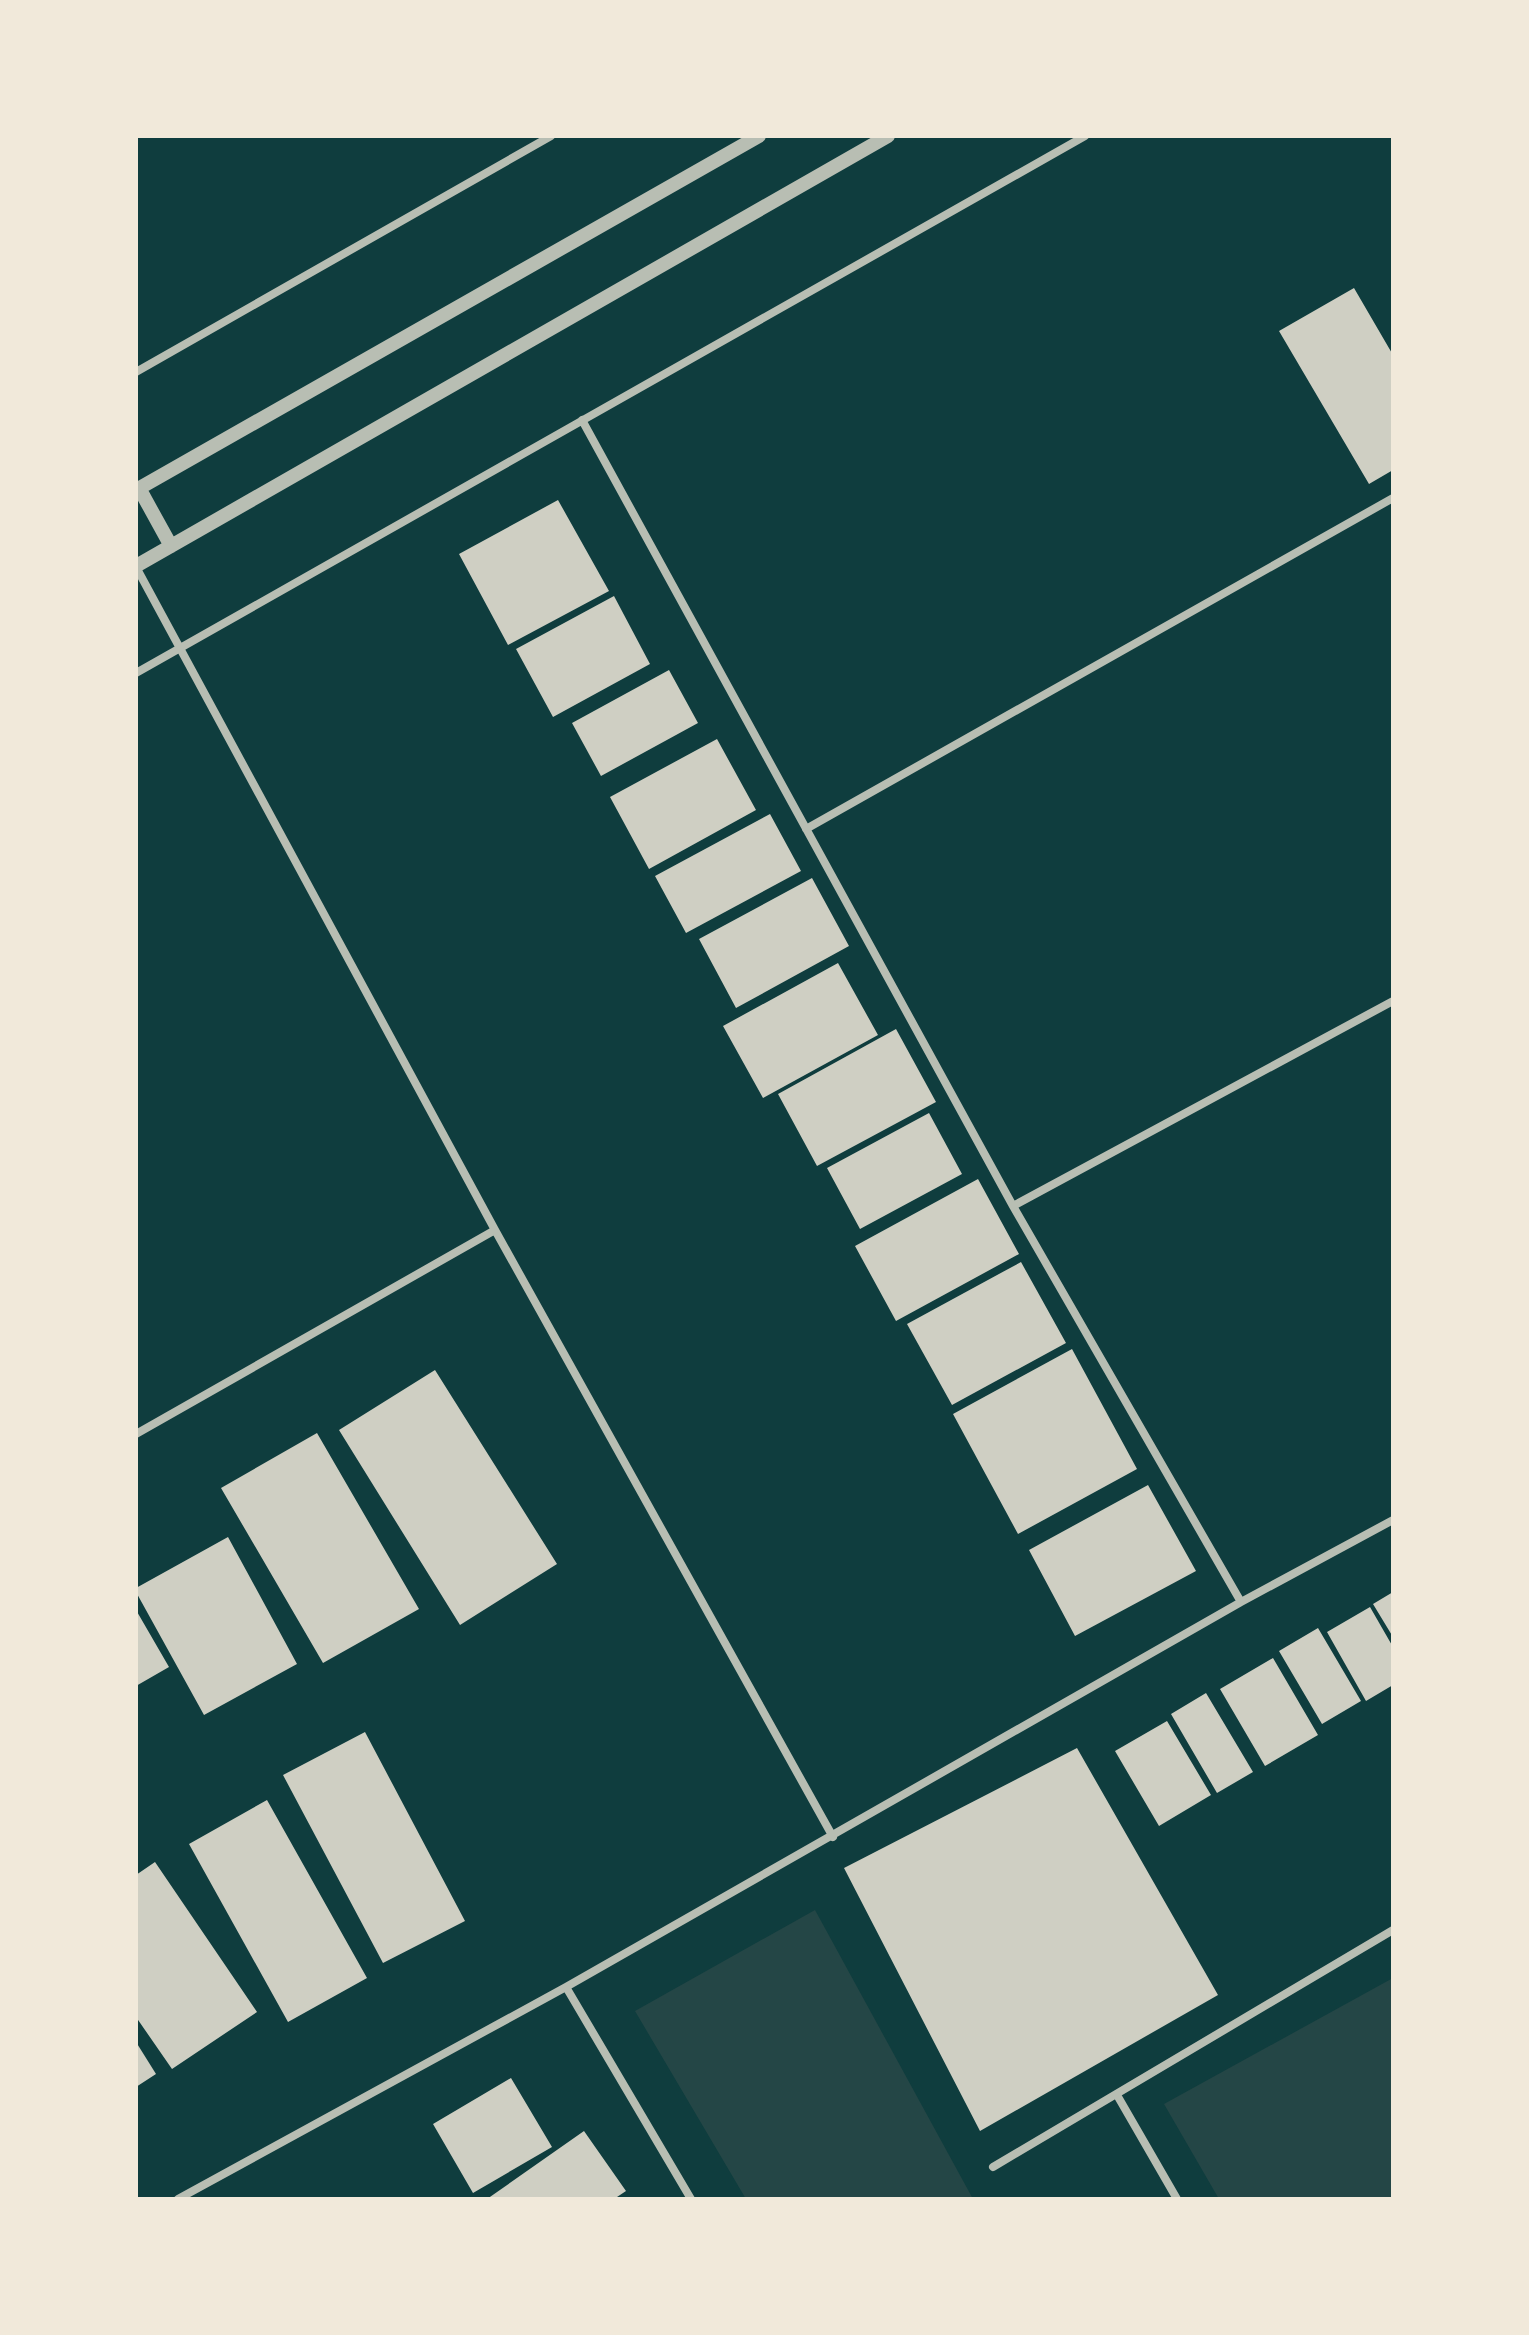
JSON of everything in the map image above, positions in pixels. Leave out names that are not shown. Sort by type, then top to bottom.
[{"type":"street","points":[[136,372],[551,136]]},
{"type":"street","points":[[171,546],[137,489],[759,136]]},
{"type":"street","points":[[833,1837],[495,1230],[136,567],[888,136]]},
{"type":"street","points":[[136,673],[1085,136]]},
{"type":"street","points":[[582,420],[1013,1206],[1241,1602]]},
{"type":"street","points":[[806,829],[1393,498]]},
{"type":"street","points":[[1013,1206],[1393,1001]]},
{"type":"street","points":[[136,1434],[495,1230]]},
{"type":"street","points":[[178,2199],[191,2196],[566,1987],[1241,1602],[1393,1520]]},
{"type":"street","points":[[993,2167],[1393,1930]]},
{"type":"street","points":[[566,1987],[691,2199]]},
{"type":"street","points":[[1117,2095],[1177,2199]]},
{"type":"shaded area","points":[[815,1910],[973,2199],[746,2199],[635,2011]]},
{"type":"shaded area","points":[[1393,1978],[1393,2199],[1219,2199],[1164,2104]]},
{"type":"building","points":[[1354,288],[1393,355],[1393,470],[1369,484],[1279,331]]},
{"type":"building","points":[[558,500],[609,591],[508,645],[459,554]]},
{"type":"building","points":[[614,596],[650,664],[553,717],[516,649]]},
{"type":"building","points":[[669,670],[698,723],[601,776],[572,723]]},
{"type":"building","points":[[717,739],[756,810],[649,869],[610,797]]},
{"type":"building","points":[[770,814],[801,871],[686,933],[655,876]]},
{"type":"building","points":[[812,878],[849,946],[736,1008],[699,939]]},
{"type":"building","points":[[838,963],[878,1035],[763,1098],[723,1026]]},
{"type":"building","points":[[896,1029],[936,1102],[817,1166],[778,1094]]},
{"type":"building","points":[[929,1113],[962,1174],[860,1229],[827,1168]]},
{"type":"building","points":[[978,1179],[1019,1254],[896,1321],[855,1246]]},
{"type":"building","points":[[1021,1262],[1066,1343],[952,1405],[907,1324]]},
{"type":"building","points":[[1072,1349],[1137,1469],[1018,1534],[953,1414]]},
{"type":"building","points":[[435,1370],[557,1564],[460,1625],[339,1430]]},
{"type":"building","points":[[317,1433],[419,1609],[323,1663],[221,1488]]},
{"type":"building","points":[[1148,1485],[1196,1571],[1075,1636],[1029,1550]]},
{"type":"building","points":[[228,1537],[297,1664],[204,1715],[136,1588]]},
{"type":"building","points":[[1393,1592],[1393,1637],[1373,1604]]},
{"type":"building","points":[[1370,1607],[1393,1647],[1393,1685],[1366,1701],[1327,1632]]},
{"type":"building","points":[[136,1610],[169,1667],[136,1686]]},
{"type":"building","points":[[1318,1628],[1361,1701],[1322,1724],[1279,1651]]},
{"type":"building","points":[[1273,1658],[1318,1735],[1265,1766],[1220,1689]]},
{"type":"building","points":[[1206,1693],[1253,1772],[1217,1793],[1171,1714]]},
{"type":"building","points":[[1167,1721],[1211,1795],[1159,1826],[1115,1751]]},
{"type":"building","points":[[365,1732],[465,1921],[383,1963],[283,1775]]},
{"type":"building","points":[[1077,1748],[1218,1995],[980,2131],[844,1868]]},
{"type":"building","points":[[267,1800],[367,1978],[288,2022],[189,1844]]},
{"type":"building","points":[[155,1862],[257,2012],[172,2069],[136,2017],[136,1875]]},
{"type":"building","points":[[136,2042],[156,2074],[136,2087]]},
{"type":"building","points":[[511,2078],[552,2147],[473,2193],[433,2124]]},
{"type":"building","points":[[584,2131],[626,2191],[614,2199],[487,2199]]}]
